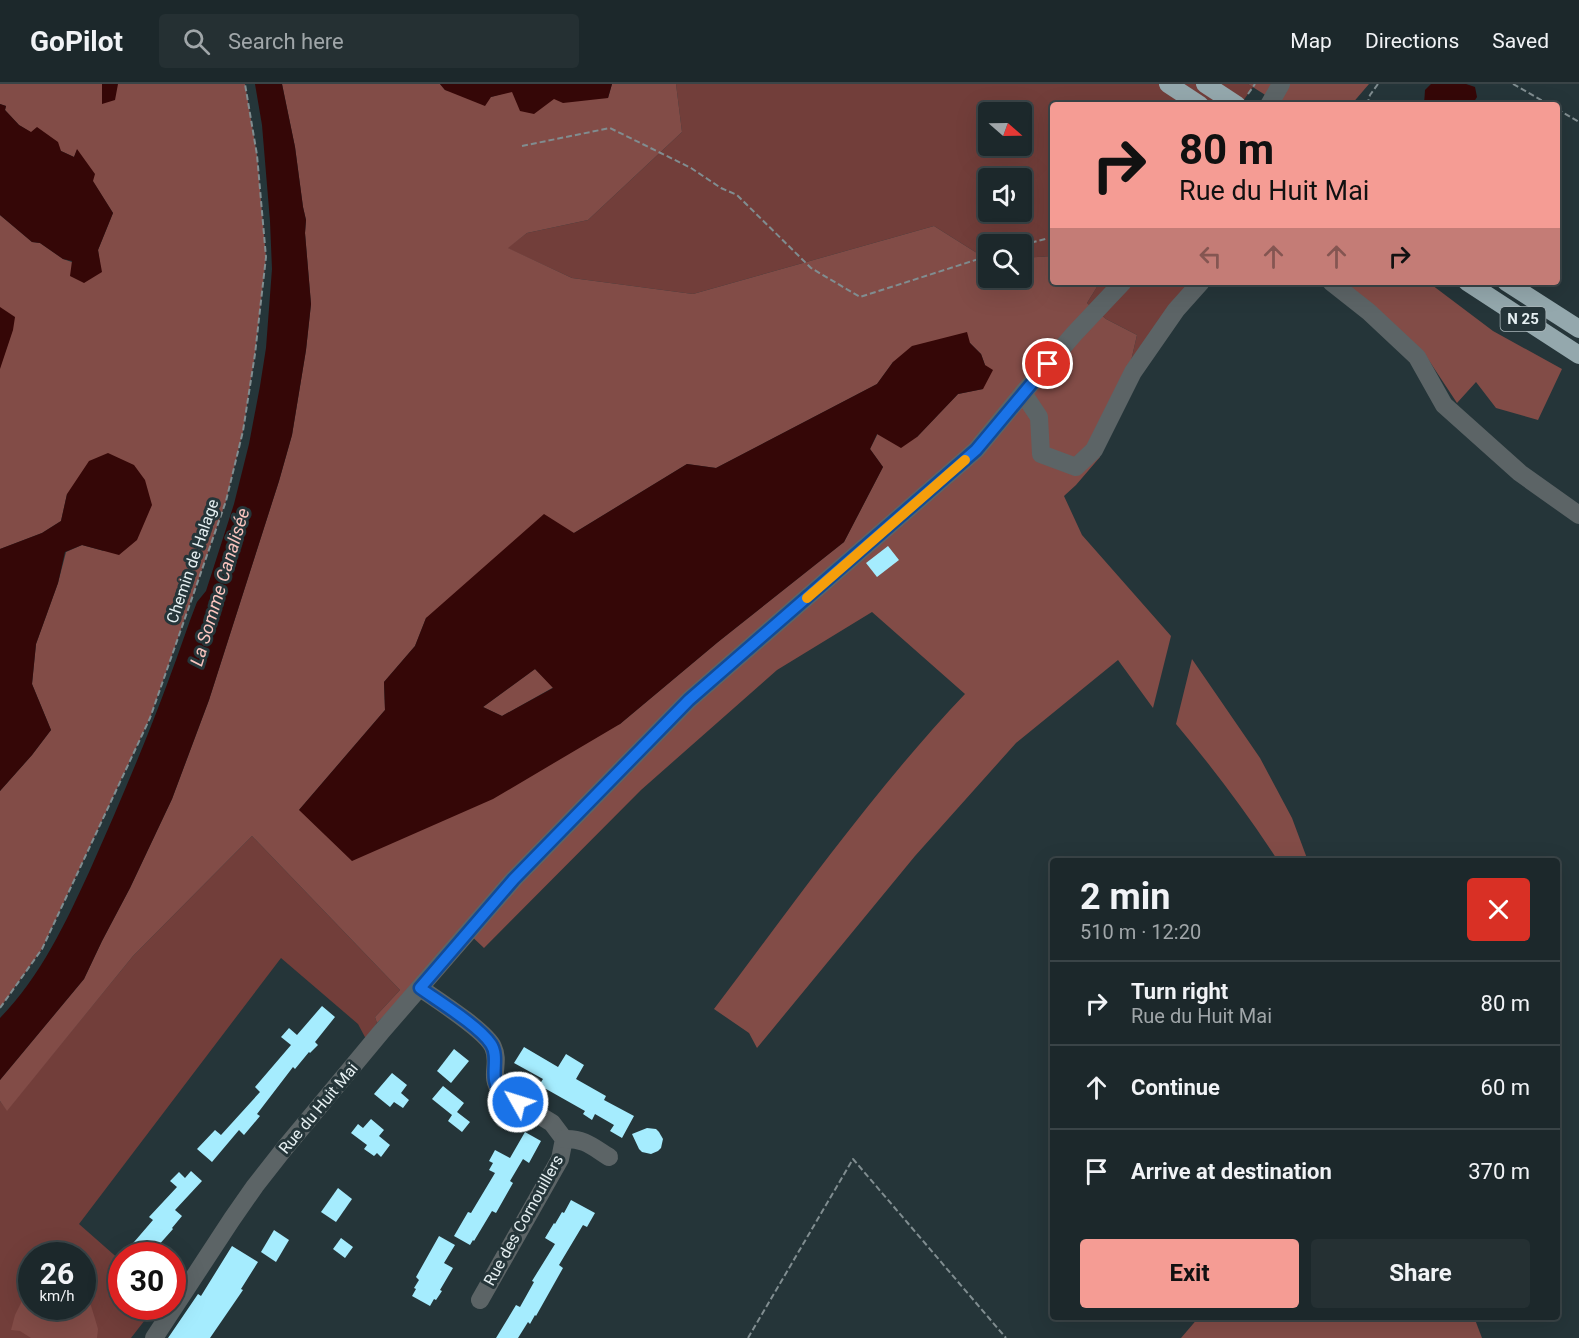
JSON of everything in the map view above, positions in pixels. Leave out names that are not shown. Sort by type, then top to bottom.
[{"type":"highway","points":[[1168,84],[1195,102]]},
{"type":"highway","points":[[1205,84],[1232,102]]},
{"type":"highway","name":"N 25","points":[[1472,285],[1579,355]]},
{"type":"highway","name":"N 25","points":[[1511,285],[1579,329]]},
{"type":"street","points":[[1271,102],[1281,84]]},
{"type":"street","name":"Rue du Huit Mai","points":[[154,1338],[255,1186],[337,1085],[514,879],[689,700],[976,450],[1074,334],[1120,285]]},
{"type":"street","points":[[1023,393],[1039,417],[1041,454],[1076,467],[1094,450],[1133,372],[1176,310],[1198,285]]},
{"type":"street","points":[[1335,285],[1369,312],[1417,357],[1444,405],[1520,473],[1579,515]]},
{"type":"street","name":"Rue des Cornouillers","points":[[420,988],[487,1039],[493,1046],[494,1078],[501,1092],[552,1123],[564,1139],[560,1160],[480,1300]]},
{"type":"street","name":"Rue des Cornouillers","points":[[564,1139],[576,1138],[585,1141],[609,1157]]},
{"type":"path","name":"Chemin de Halage","points":[[0,1008],[42,949],[150,718],[226,501],[245,420],[266,257],[257,155],[245,84]]},
{"type":"path","points":[[1368,102],[1378,84]]},
{"type":"path","points":[[1513,84],[1545,102]]},
{"type":"path","points":[[1560,111],[1579,122]]},
{"type":"path","points":[[522,146],[610,128],[691,168],[721,188],[737,195],[811,268],[860,297],[978,259]]},
{"type":"path","points":[[1032,243],[1050,238]]},
{"type":"path","points":[[748,1338],[853,1159],[1006,1338]]},
{"type":"shaded area","points":[[0,84],[245,84],[257,155],[266,257],[255,354],[243,431],[226,501],[150,718],[42,949],[0,1008],[0,791],[51,730],[32,684],[36,644],[58,583],[66,552],[82,545],[104,551],[67,494],[61,521],[42,533],[0,549],[0,215],[32,242],[40,243],[63,259],[101,272],[98,250],[113,213],[92,180],[77,150],[74,157],[19,125],[5,110],[6,106],[0,104]]},
{"type":"shaded area","points":[[282,84],[440,84],[445,90],[491,97],[512,91],[554,99],[608,98],[612,84],[676,84],[682,132],[588,220],[527,233],[508,248],[572,278],[693,294],[934,226],[978,254],[978,288],[1032,288],[1032,257],[1050,256],[1050,285],[1098,285],[1087,303],[1106,319],[1137,335],[1125,387],[1094,450],[1100,457],[1064,496],[1082,535],[1171,636],[1153,708],[1118,660],[1016,743],[915,856],[757,1048],[749,1033],[714,1009],[898,769],[965,694],[872,612],[777,670],[641,790],[484,948],[466,931],[377,1023],[375,1017],[400,990],[252,836],[133,956],[7,1111],[0,1101],[0,1080],[84,979],[172,799],[209,700],[292,435],[311,304],[306,220],[295,147]],"holes":[[[970,343],[981,354],[985,365],[983,389],[958,394],[917,437],[878,433],[870,449],[883,467],[844,542],[718,642],[620,724],[299,810],[385,710],[384,682],[415,646],[426,618],[574,533],[687,464],[716,468],[877,384],[893,362]]]},
{"type":"shaded area","points":[[676,84],[1248,84],[1253,87],[1242,102],[1050,102],[1050,256],[1032,257],[1032,234],[978,234],[978,254],[934,226],[693,294],[572,278],[507,248],[527,233],[588,220],[682,132]]},
{"type":"shaded area","points":[[1248,84],[1369,84],[1354,102],[1276,102]]},
{"type":"shaded area","points":[[1098,285],[1199,285],[1125,387],[1137,335],[1106,319],[1087,303]]},
{"type":"shaded area","points":[[1347,285],[1432,285],[1493,331],[1562,369],[1538,420],[1496,408],[1476,382],[1457,403],[1424,353]]},
{"type":"shaded area","points":[[1192,659],[1260,758],[1292,818],[1307,858],[1276,858],[1229,791],[1176,724]]},
{"type":"shaded area","points":[[535,669],[554,687],[502,716],[483,707]]},
{"type":"shaded area","points":[[252,836],[400,990],[375,1017],[377,1023],[366,1039],[358,1024],[281,958],[79,1224],[108,1250],[108,1320],[145,1320],[131,1338],[0,1338],[0,1101],[7,1110],[133,956]]},
{"type":"shaded area","points":[[18,1309],[18,1320],[95,1320],[98,1329],[97,1338],[31,1338],[20,1331],[11,1330]]},
{"type":"shaded area","points":[[1196,1320],[1475,1320],[1482,1338],[1181,1338]]},
{"type":"water","points":[[102,84],[118,84],[115,100],[102,104]]},
{"type":"water","name":"La Somme Canalisée","points":[[255,84],[282,84],[295,147],[306,220],[311,304],[292,435],[209,700],[172,799],[84,979],[0,1080],[0,1018],[15,1002],[51,948],[90,870],[150,727],[197,602],[206,591],[234,504],[260,386],[266,348],[272,269],[262,125]]},
{"type":"water","points":[[440,84],[612,84],[608,98],[563,103],[554,99],[534,114],[520,111],[512,92],[491,97],[485,106],[445,90]]},
{"type":"water","points":[[1431,84],[1466,84],[1475,87],[1477,97],[1474,102],[1424,102],[1425,90]]},
{"type":"water","points":[[0,104],[6,106],[5,110],[19,125],[31,132],[37,127],[58,142],[61,151],[74,157],[77,149],[95,174],[93,181],[113,213],[98,250],[102,272],[84,283],[70,276],[72,261],[63,259],[40,243],[32,242],[0,215]]},
{"type":"water","points":[[0,307],[15,317],[0,369]]},
{"type":"water","points":[[967,332],[970,343],[981,354],[985,365],[993,370],[983,389],[958,394],[917,437],[901,448],[877,434],[870,449],[883,467],[844,542],[718,642],[620,724],[493,799],[352,861],[299,810],[385,710],[384,682],[415,646],[426,618],[544,514],[574,533],[687,464],[716,468],[877,384],[893,362],[912,346]],"holes":[[[535,669],[553,688],[502,716],[483,707]]]},
{"type":"water","points":[[108,453],[134,465],[145,480],[152,505],[137,540],[119,555],[82,545],[65,552],[58,583],[36,644],[32,684],[51,730],[0,791],[0,549],[42,533],[61,521],[67,494],[89,461]]},
{"type":"building","points":[[888,546],[899,560],[877,577],[866,563]]},
{"type":"building","points":[[322,1006],[335,1017],[315,1042],[318,1045],[295,1069],[293,1067],[257,1114],[260,1116],[244,1135],[239,1130],[212,1162],[197,1149],[215,1130],[221,1135],[260,1092],[255,1087],[291,1045],[281,1037],[289,1028],[297,1035]]},
{"type":"building","points":[[524,1047],[558,1067],[566,1054],[584,1065],[576,1079],[606,1096],[604,1100],[634,1116],[622,1138],[610,1131],[614,1125],[595,1114],[592,1120],[583,1114],[585,1111],[539,1085],[543,1079],[514,1063]]},
{"type":"building","points":[[454,1049],[469,1061],[451,1083],[437,1071]]},
{"type":"building","points":[[392,1073],[407,1085],[401,1093],[409,1100],[403,1108],[394,1102],[390,1107],[374,1094]]},
{"type":"building","points":[[443,1086],[464,1103],[457,1112],[470,1122],[462,1132],[448,1121],[452,1115],[432,1099]]},
{"type":"building","points":[[371,1119],[384,1130],[379,1136],[390,1145],[381,1157],[377,1153],[374,1156],[364,1149],[367,1145],[351,1133],[358,1124],[363,1128]]},
{"type":"building","points":[[647,1128],[656,1129],[663,1139],[661,1148],[651,1154],[639,1149],[632,1134]]},
{"type":"building","points":[[525,1132],[541,1141],[529,1163],[523,1159],[496,1213],[492,1211],[470,1245],[454,1236],[495,1173],[489,1170],[493,1163],[489,1161],[495,1150],[510,1158]]},
{"type":"building","points":[[191,1171],[202,1181],[175,1210],[182,1216],[173,1229],[161,1242],[134,1242],[153,1220],[149,1217],[177,1187],[170,1181],[179,1172],[185,1178]]},
{"type":"building","points":[[338,1188],[352,1199],[336,1222],[321,1212]]},
{"type":"building","points":[[571,1200],[595,1213],[587,1227],[583,1225],[559,1265],[563,1268],[530,1324],[528,1322],[518,1338],[496,1338],[516,1305],[520,1307],[534,1282],[532,1281],[555,1244],[545,1238]]},
{"type":"building","points":[[274,1230],[289,1240],[276,1262],[261,1252]]},
{"type":"building","points":[[439,1236],[455,1245],[444,1263],[453,1268],[440,1290],[442,1291],[430,1306],[412,1296],[419,1280],[416,1277]]},
{"type":"building","points":[[341,1238],[353,1247],[345,1258],[333,1249]]},
{"type":"building","points":[[232,1246],[258,1262],[241,1289],[243,1290],[210,1338],[168,1338],[180,1320],[186,1320],[186,1312],[198,1294],[201,1296]]},
{"type":"slow traffic","points":[[807,598],[965,460]]},
{"type":"route","points":[[518,1102],[501,1092],[496,1085],[495,1055],[493,1046],[487,1039],[420,988],[514,879],[689,700],[976,450],[1048,364]]}]
